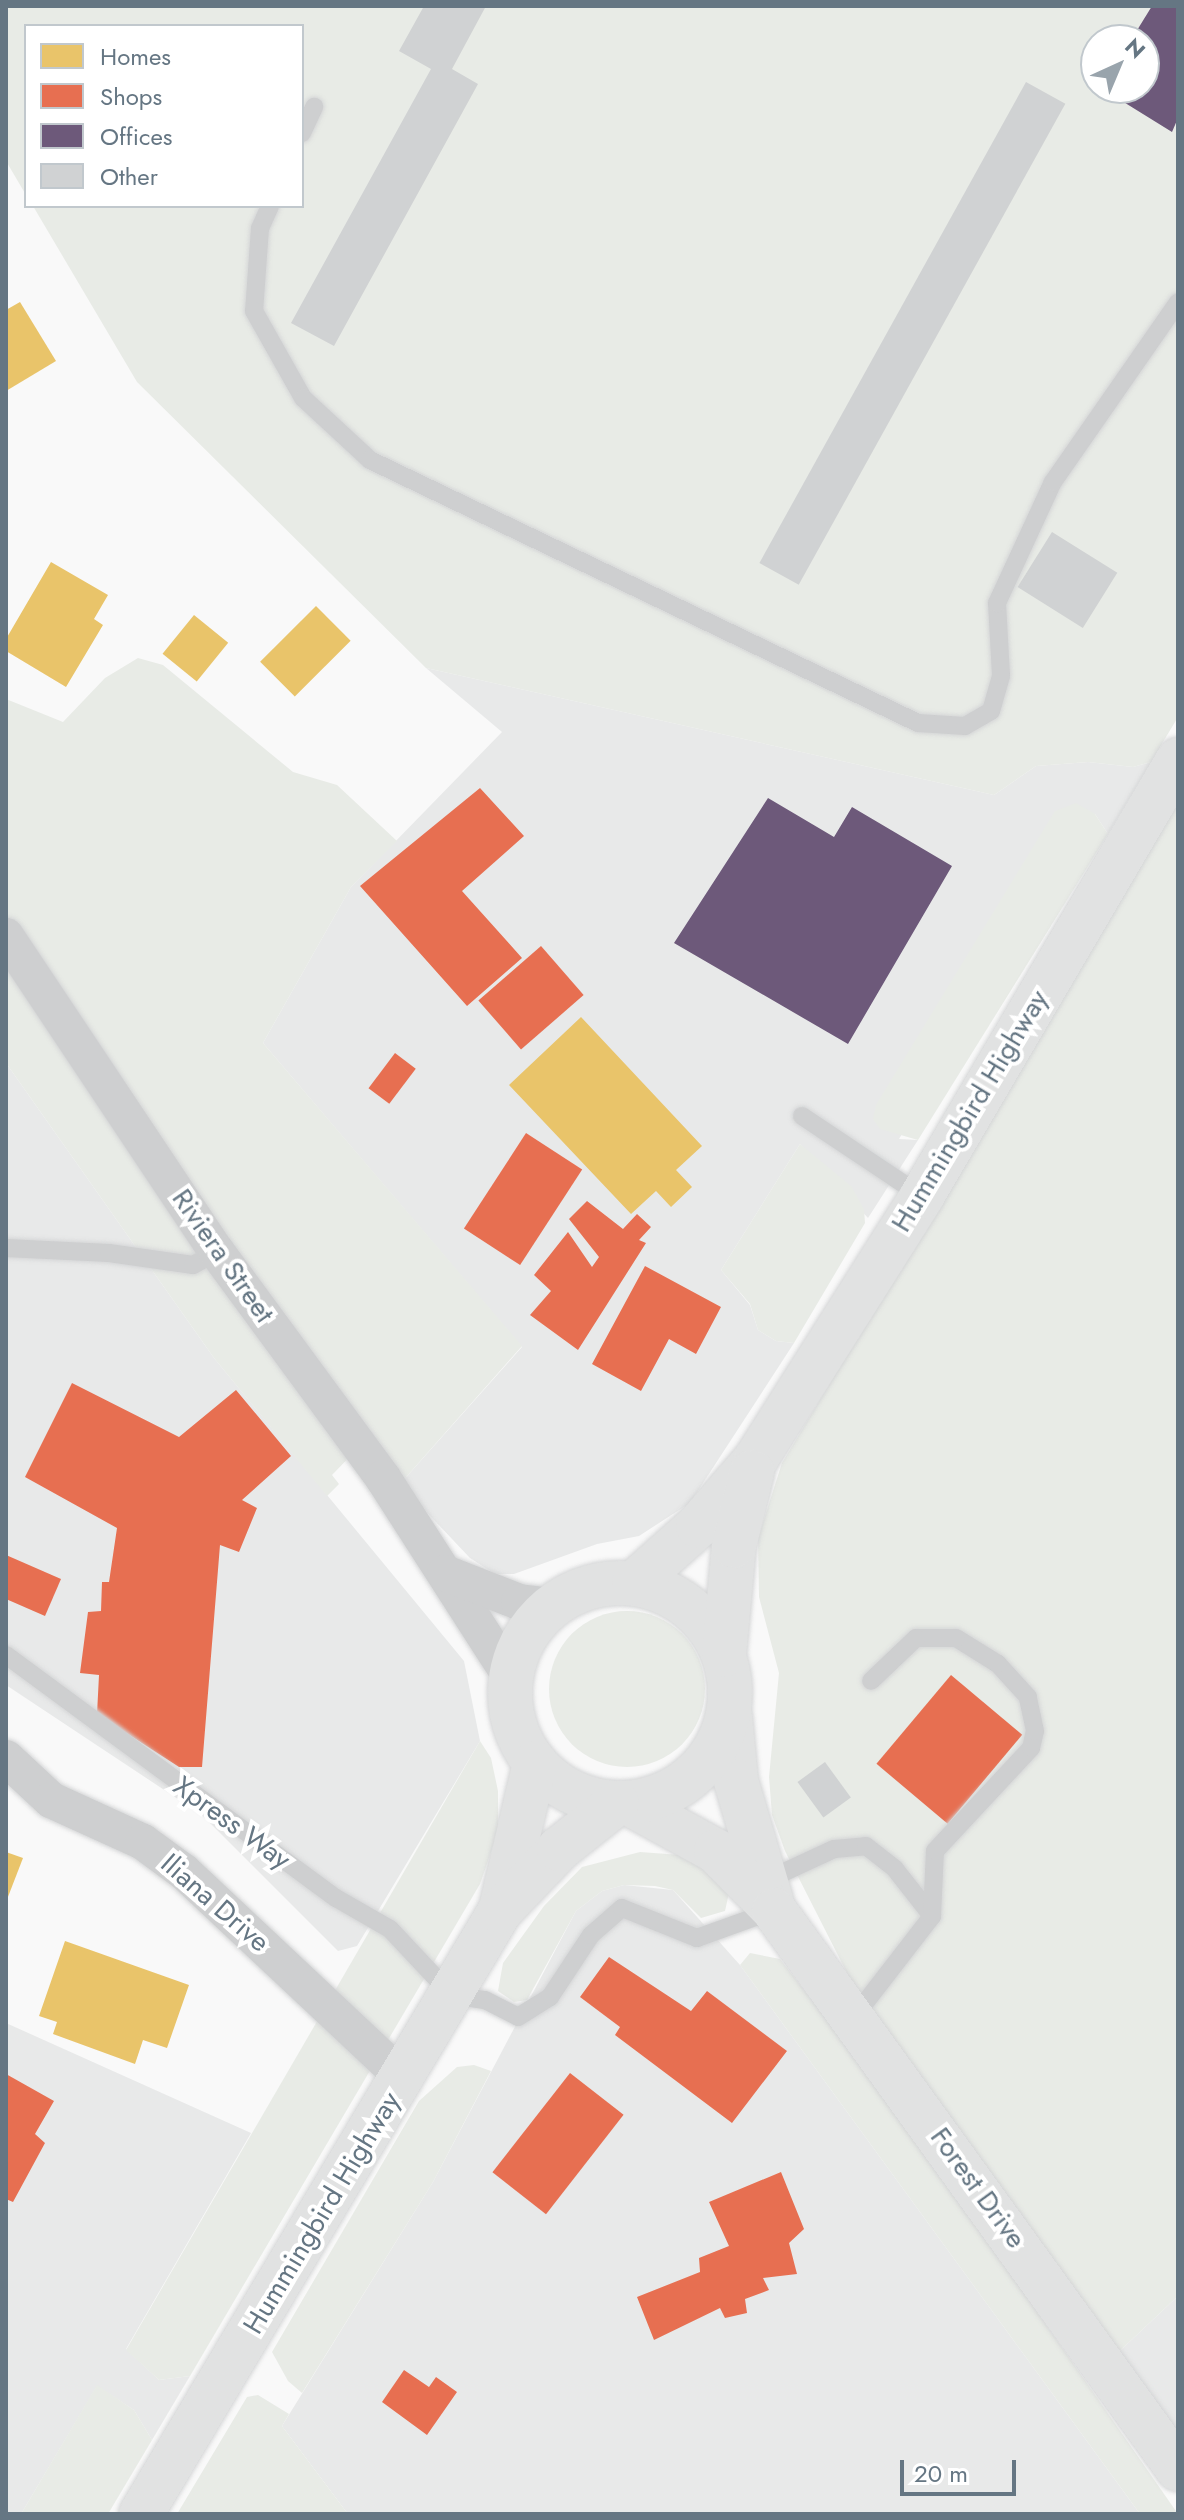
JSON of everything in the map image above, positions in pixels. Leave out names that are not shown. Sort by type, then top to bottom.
[{"type":"main road","name":"Hummingbird Highway","points":[[634,1583],[698,1526],[756,1459],[922,1196],[1178,760]]},
{"type":"main road","name":"Hummingbird Highway","points":[[724,1655],[734,1546],[756,1459]]},
{"type":"main road","points":[[634,1583],[689,1606],[710,1628],[724,1655],[731,1686],[730,1716],[717,1750],[694,1777],[664,1796],[624,1803],[595,1801],[562,1787],[535,1763],[518,1737],[510,1707],[510,1676],[532,1626],[551,1606],[590,1587],[634,1583]]},
{"type":"main road","name":"Forest Drive","points":[[730,1716],[736,1781],[770,1895]]},
{"type":"main road","name":"Hummingbird Highway","points":[[500,1911],[528,1808],[535,1763]]},
{"type":"main road","name":"Hummingbird Highway","points":[[141,2514],[500,1911],[559,1849],[624,1803]]},
{"type":"main road","name":"Forest Drive","points":[[624,1803],[716,1851],[770,1895],[1178,2469]]},
{"type":"street","name":"Riviera Street","points":[[6,936],[217,1252],[383,1478],[510,1676]]},
{"type":"street","points":[[445,1573],[519,1602],[551,1606]]},
{"type":"street","name":"Iliana Drive","points":[[6,1758],[51,1800],[143,1842],[184,1872],[403,2078]]},
{"type":"lane","points":[[304,129],[314,107]]},
{"type":"lane","points":[[269,208],[260,228],[254,311],[303,398],[370,460],[918,723],[965,726],[991,711],[1001,675],[997,603],[1053,482],[1178,302]]},
{"type":"lane","points":[[802,1116],[922,1196]]},
{"type":"lane","points":[[6,1248],[109,1253],[193,1265],[217,1252]]},
{"type":"lane","points":[[854,2017],[932,1916],[935,1851],[1031,1748],[1035,1731],[1028,1697],[998,1664],[956,1638],[916,1638],[871,1681]]},
{"type":"lane","name":"Xpress Way","points":[[6,1655],[336,1898],[390,1929],[452,1995]]},
{"type":"lane","points":[[452,1995],[485,2000],[518,2017],[550,1997],[591,1935],[622,1908],[697,1938],[770,1895],[834,1849],[866,1846],[895,1869],[932,1916]]},
{"type":"shaded area","points":[[6,6],[1178,6],[1178,717],[1151,762],[1133,767],[1088,762],[1036,766],[994,795],[426,668],[137,382],[34,208],[304,208],[304,24],[24,24],[24,192],[6,161]]},
{"type":"shaded area","points":[[138,658],[163,665],[293,772],[337,785],[397,841],[351,887],[263,1043],[522,1346],[400,1484],[364,1442],[332,1475],[339,1484],[327,1496],[214,1358],[6,1063],[6,699],[63,722],[105,678]]},
{"type":"shaded area","points":[[426,668],[994,795],[1036,766],[1088,762],[1133,767],[1151,762],[1108,834],[1095,814],[899,1139],[918,1140],[868,1218],[800,1144],[721,1270],[750,1305],[758,1330],[776,1341],[794,1343],[690,1503],[639,1536],[597,1544],[514,1574],[495,1574],[470,1558],[400,1484],[522,1347],[263,1043],[351,887],[502,732]]},
{"type":"shaded area","points":[[1076,803],[1095,814],[1108,834],[918,1140],[880,1129],[873,1119],[876,1105],[1055,811]]},
{"type":"shaded area","points":[[1178,804],[1178,2296],[1106,2364],[906,2089],[785,1851],[772,1815],[769,1777],[779,1673],[759,1597],[758,1538],[782,1463]]},
{"type":"shaded area","points":[[6,1063],[214,1358],[464,1661],[480,1741],[357,1946],[338,1951],[202,1815],[6,1685]]},
{"type":"shaded area","points":[[800,1144],[851,1186],[864,1209],[865,1223],[794,1343],[776,1341],[758,1330],[750,1304],[721,1270]]},
{"type":"shaded area","points":[[627,1611],[657,1617],[682,1634],[699,1659],[705,1689],[699,1719],[682,1744],[657,1761],[627,1767],[597,1761],[572,1744],[555,1719],[549,1689],[555,1659],[572,1634],[597,1617]]},
{"type":"shaded area","points":[[480,1741],[491,1758],[498,1791],[498,1832],[480,1884],[190,2376],[159,2380],[126,2350]]},
{"type":"shaded area","points":[[640,1852],[681,1855],[700,1867],[729,1893],[725,1911],[701,1918],[673,1890],[655,1886],[624,1885],[602,1891],[576,1911],[527,2000],[514,2002],[498,1991],[503,1963],[544,1906],[582,1867]]},
{"type":"shaded area","points":[[624,1885],[673,1890],[740,1965],[1140,2514],[348,2514],[282,2426],[433,2182],[576,1911],[602,1891]]},
{"type":"shaded area","points":[[750,1953],[780,1959],[889,2099],[1178,2514],[1140,2514],[740,1965]]},
{"type":"shaded area","points":[[6,2023],[251,2133],[126,2349],[159,2380],[190,2376],[152,2440],[134,2410],[97,2386],[21,2514],[6,2514]]},
{"type":"shaded area","points":[[474,2065],[491,2071],[433,2182],[302,2393],[288,2381],[272,2352],[419,2101],[457,2067]]},
{"type":"shaded area","points":[[1178,2296],[1178,2462],[1106,2364]]},
{"type":"shaded area","points":[[97,2385],[134,2410],[152,2440],[108,2514],[21,2514]]},
{"type":"shaded area","points":[[258,2395],[289,2414],[282,2426],[348,2514],[177,2514],[247,2397]]},
{"type":"building: Homes","points":[[20,302],[56,361],[6,391],[6,310]]},
{"type":"building: Homes","points":[[51,562],[108,595],[94,619],[103,625],[66,687],[6,651],[6,639]]},
{"type":"building: Homes","points":[[316,606],[351,641],[295,697],[260,662]]},
{"type":"building: Homes","points":[[194,615],[228,643],[197,682],[163,654]]},
{"type":"building: Homes","points":[[581,1017],[702,1146],[676,1170],[692,1187],[671,1207],[656,1191],[631,1214],[509,1085]]},
{"type":"building: Homes","points":[[6,1852],[23,1858],[6,1902]]},
{"type":"building: Homes","points":[[65,1941],[189,1985],[167,2048],[143,2040],[135,2064],[53,2034],[57,2022],[39,2016]]},
{"type":"building: Shops","points":[[480,788],[524,836],[462,891],[522,958],[467,1006],[360,886]]},
{"type":"building: Shops","points":[[541,946],[584,995],[521,1050],[478,1000]]},
{"type":"building: Shops","points":[[395,1053],[416,1069],[389,1104],[369,1088]]},
{"type":"building: Shops","points":[[526,1133],[582,1169],[520,1265],[464,1229]]},
{"type":"building: Shops","points":[[587,1201],[623,1229],[637,1214],[651,1227],[639,1240],[646,1243],[578,1350],[530,1315],[551,1291],[534,1275],[568,1232],[592,1267],[599,1257],[569,1219]]},
{"type":"building: Shops","points":[[645,1266],[721,1307],[696,1354],[669,1339],[641,1391],[592,1364]]},
{"type":"building: Shops","points":[[72,1383],[179,1437],[236,1390],[291,1456],[242,1500],[257,1508],[239,1552],[220,1545],[202,1767],[179,1767],[97,1714],[99,1675],[80,1673],[88,1612],[101,1611],[102,1582],[109,1582],[117,1528],[25,1477]]},
{"type":"building: Shops","points":[[6,1555],[61,1579],[45,1616],[6,1599]]},
{"type":"building: Shops","points":[[951,1675],[1022,1735],[948,1824],[876,1764]]},
{"type":"building: Shops","points":[[609,1957],[691,2011],[707,1991],[787,2051],[732,2123],[615,2035],[620,2027],[580,1997]]},
{"type":"building: Shops","points":[[570,2073],[624,2115],[546,2214],[492,2172]]},
{"type":"building: Shops","points":[[6,2074],[54,2101],[35,2134],[45,2143],[13,2202],[6,2199]]},
{"type":"building: Shops","points":[[781,2172],[804,2229],[789,2243],[797,2274],[763,2278],[769,2290],[745,2299],[747,2313],[725,2318],[720,2308],[654,2340],[637,2297],[700,2272],[699,2258],[729,2246],[709,2202]]},
{"type":"building: Shops","points":[[404,2370],[429,2387],[436,2377],[457,2392],[427,2435],[382,2402]]},
{"type":"building: Offices","points":[[1152,6],[1178,6],[1178,118],[1172,132],[1127,104],[1160,104],[1160,24],[1141,24]]},
{"type":"building: Offices","points":[[768,798],[834,837],[852,807],[952,866],[848,1044],[674,943]]},
{"type":"building: Other","points":[[424,6],[486,6],[452,69],[478,84],[334,346],[291,323],[431,69],[399,51]]},
{"type":"building: Other","points":[[1026,82],[1065,104],[799,585],[759,563]]},
{"type":"building: Other","points":[[1052,532],[1117,573],[1083,628],[1018,587]]},
{"type":"building: Other","points":[[825,1762],[851,1798],[823,1818],[797,1782]]}]
